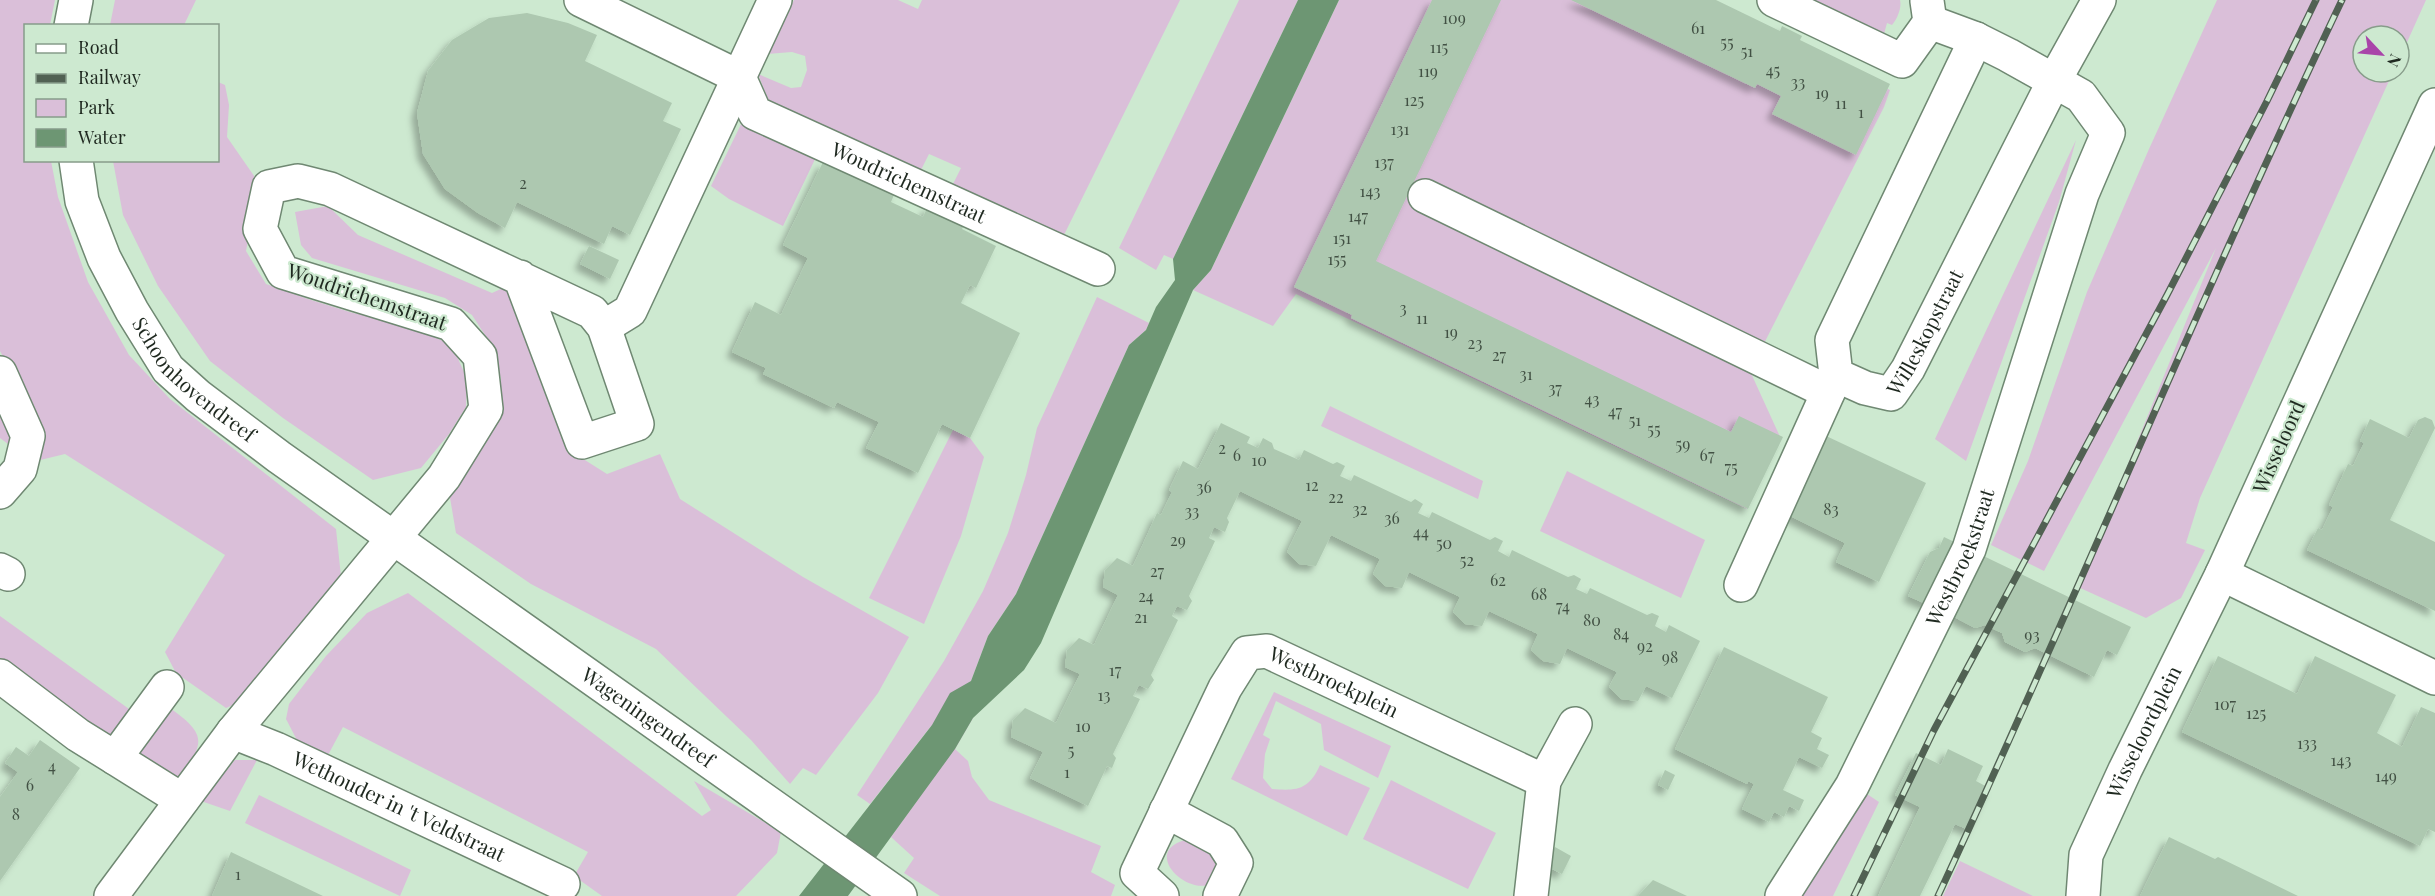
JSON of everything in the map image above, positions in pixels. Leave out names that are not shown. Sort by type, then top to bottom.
[{"type":"street","points":[[71,24],[76,0]]},
{"type":"street","points":[[581,0],[739,77]]},
{"type":"street","points":[[604,327],[630,311],[775,0]]},
{"type":"street","points":[[1774,0],[1902,62],[1928,11],[2054,81]]},
{"type":"street","name":"Willeskopstraat","points":[[1832,383],[1891,394],[1908,369],[2054,81],[2099,0]]},
{"type":"street","points":[[1741,585],[1832,383],[1832,340],[1976,39]]},
{"type":"street","name":"Woudrichemstraat","points":[[739,77],[755,113],[1098,269]]},
{"type":"street","name":"Westbroekstraat","points":[[1782,896],[1852,786],[1969,549],[2082,194],[2108,133],[2081,96],[2054,81]]},
{"type":"street","name":"Wisseloord","points":[[2222,574],[2435,105]]},
{"type":"street","name":"Schoonhovendreef","points":[[76,162],[82,201],[104,258],[132,311],[168,369],[198,396],[279,457],[395,537]]},
{"type":"street","name":"Woudrichemstraat","points":[[395,537],[444,477],[486,409],[480,356],[452,324],[283,272],[260,229],[269,187],[298,181],[330,189],[520,277],[592,312],[604,327],[637,424],[582,442],[520,277]]},
{"type":"street","points":[[1425,196],[1832,383]]},
{"type":"street","points":[[0,373],[28,436],[20,469],[0,492]]},
{"type":"street","points":[[111,896],[232,732],[395,537]]},
{"type":"street","name":"Wageningendreef","points":[[395,537],[897,893]]},
{"type":"street","points":[[2222,574],[2435,678]]},
{"type":"street","name":"Wisseloordplein","points":[[2083,896],[2086,855],[2124,771],[2222,574]]},
{"type":"street","name":"Westbroekplein","points":[[1162,896],[1137,873],[1225,688],[1247,653],[1267,651],[1544,781]]},
{"type":"street","points":[[0,676],[78,735],[182,800]]},
{"type":"street","points":[[115,759],[167,687]]},
{"type":"street","points":[[1531,896],[1544,781],[1575,724]]},
{"type":"street","name":"Wethouder in 't Veldstraat","points":[[232,732],[276,749],[563,884]]},
{"type":"street","points":[[1166,811],[1222,841],[1236,863],[1220,896]]},
{"type":"green space","points":[[0,0],[55,0],[50,24],[24,24],[24,162],[51,162],[58,197],[88,282],[129,355],[170,399],[336,529],[342,586],[251,697],[226,708],[176,673],[165,652],[225,555],[65,454],[32,462],[0,438],[0,391],[26,401],[0,351]]},
{"type":"green space","points":[[115,0],[196,0],[184,24],[110,24]]},
{"type":"green space","points":[[794,0],[898,0],[918,9],[922,0],[1180,0],[1061,241],[951,188],[961,168],[929,154],[920,172],[769,102],[758,74],[791,88],[801,87],[807,70],[805,56],[792,52],[767,54]]},
{"type":"green space","points":[[1239,0],[1298,0],[1173,259],[1164,255],[1156,270],[1119,248]]},
{"type":"green space","points":[[1339,0],[1704,0],[1890,90],[1884,107],[1750,371],[1781,439],[1747,509],[1296,294],[1273,326],[1193,290],[1211,270]]},
{"type":"green space","points":[[1814,0],[1900,0],[1900,6],[1892,25],[1887,23],[1884,34]]},
{"type":"green space","points":[[2217,0],[2426,0],[2411,33],[2411,24],[2351,24],[2351,84],[2388,84],[2200,498],[2186,543],[2205,550],[2181,598],[2146,618],[2078,587],[2216,248],[2044,571],[1991,545],[2028,461],[2087,292]]},
{"type":"green space","points":[[219,82],[225,85],[229,105],[227,137],[259,183],[246,251],[266,284],[353,313],[403,323],[452,345],[467,379],[466,407],[449,434],[421,468],[373,480],[283,418],[210,361],[158,286],[123,215],[113,162],[219,162]]},
{"type":"green space","points":[[745,116],[818,153],[783,226],[729,199],[711,186]]},
{"type":"green space","points":[[2076,140],[2059,202],[1966,461],[1935,439]]},
{"type":"green space","points":[[328,206],[358,235],[492,293],[503,288],[514,293],[569,450],[607,474],[660,454],[680,499],[803,577],[909,637],[878,693],[816,775],[803,768],[790,784],[751,740],[656,649],[531,584],[456,533],[448,486],[499,405],[501,378],[487,338],[472,315],[445,298],[312,258],[301,245],[295,212]]},
{"type":"green space","points":[[1097,297],[1149,323],[1146,330],[1129,345],[1016,594],[988,636],[971,681],[973,718],[955,749],[968,761],[972,777],[989,800],[1101,846],[1091,872],[1115,885],[1111,896],[940,896],[904,873],[914,858],[891,837],[954,749],[931,726],[870,804],[857,795],[944,661],[983,591],[1008,533],[1026,475],[1037,428]]},
{"type":"green space","points":[[1330,406],[1483,481],[1478,499],[1321,426]]},
{"type":"green space","points":[[953,430],[970,438],[984,457],[961,536],[924,624],[869,598]]},
{"type":"green space","points":[[1567,471],[1705,540],[1681,598],[1540,531]]},
{"type":"green space","points":[[408,593],[702,816],[711,810],[694,781],[781,832],[777,853],[736,896],[602,896],[574,876],[588,852],[343,727],[327,757],[299,744],[286,719],[289,704],[326,656],[367,613]]},
{"type":"green space","points":[[0,616],[136,714],[111,749],[0,672]]},
{"type":"green space","points":[[1274,692],[1391,746],[1378,778],[1324,750],[1321,724],[1276,701],[1263,735],[1270,739],[1265,754],[1263,778],[1272,789],[1295,789],[1307,784],[1320,765],[1370,788],[1347,836],[1231,779]]},
{"type":"green space","points":[[167,706],[190,725],[198,740],[193,758],[177,783],[131,753]]},
{"type":"green space","points":[[235,760],[257,760],[230,811],[201,801]]},
{"type":"green space","points":[[1391,780],[1496,833],[1468,889],[1363,839]]},
{"type":"green space","points":[[1867,794],[1879,802],[1833,896],[1801,896]]},
{"type":"green space","points":[[259,795],[411,870],[400,896],[245,823]]},
{"type":"green space","points":[[1195,838],[1220,862],[1211,884],[1200,886],[1189,883],[1179,877],[1167,859],[1169,850],[1178,843]]},
{"type":"green space","points":[[1960,861],[2033,896],[1943,896]]},
{"type":"water","points":[[1298,0],[1339,0],[1211,270],[1193,290],[1041,643],[1024,670],[973,718],[955,749],[848,896],[799,896],[932,725],[950,693],[971,681],[988,636],[1016,594],[1129,345],[1146,330],[1156,307],[1175,280],[1173,259]]},
{"type":"building","points":[[1432,0],[1501,0],[1376,261],[1731,432],[1739,416],[1783,437],[1748,509],[1351,318],[1352,315],[1294,287]]},
{"type":"building","points":[[1571,0],[1716,0],[1780,31],[1782,26],[1802,36],[1800,40],[1890,84],[1856,155],[1772,114],[1781,96],[1757,84],[1755,88]]},
{"type":"building","points":[[527,13],[568,23],[597,35],[585,61],[672,103],[663,121],[681,129],[630,235],[612,226],[604,244],[517,202],[505,228],[478,213],[445,189],[423,154],[417,113],[428,71],[452,40],[489,18]]},
{"type":"building","points":[[823,162],[858,179],[860,173],[896,190],[891,202],[923,217],[928,206],[965,223],[962,229],[996,246],[976,288],[970,285],[961,303],[1020,333],[970,438],[942,424],[918,473],[866,448],[879,422],[837,402],[834,408],[763,374],[766,368],[732,352],[755,302],[781,315],[808,258],[783,245]]},
{"type":"building","points":[[589,246],[619,260],[610,279],[580,264]]},
{"type":"building","points":[[2425,417],[2432,420],[2435,428],[2390,520],[2435,542],[2435,611],[2307,550],[2318,528],[2322,530],[2333,507],[2329,505],[2348,464],[2353,466],[2364,443],[2360,441],[2370,419],[2409,438],[2418,420]]},
{"type":"building","points":[[1221,423],[1250,437],[1247,443],[1258,448],[1263,438],[1272,443],[1274,449],[1299,460],[1304,450],[1333,464],[1337,462],[1345,466],[1340,476],[1351,481],[1354,475],[1411,502],[1415,499],[1423,504],[1418,513],[1429,518],[1432,512],[1490,540],[1495,537],[1503,541],[1498,551],[1509,557],[1512,550],[1568,577],[1574,575],[1581,579],[1576,589],[1587,594],[1590,588],[1647,615],[1652,613],[1659,616],[1655,626],[1666,632],[1669,625],[1700,641],[1672,698],[1646,686],[1638,701],[1621,699],[1609,687],[1617,672],[1567,648],[1560,664],[1543,661],[1531,650],[1538,634],[1489,611],[1482,626],[1465,624],[1453,612],[1460,597],[1409,572],[1402,588],[1385,586],[1373,574],[1380,559],[1331,535],[1316,566],[1299,564],[1287,552],[1302,521],[1240,491],[1227,518],[1229,522],[1225,532],[1214,527],[1209,538],[1215,541],[1189,596],[1192,601],[1187,610],[1177,606],[1172,616],[1178,620],[1151,675],[1154,680],[1148,689],[1139,685],[1133,696],[1140,699],[1113,754],[1116,758],[1112,768],[1107,766],[1088,806],[1030,778],[1043,752],[1011,737],[1013,720],[1025,708],[1056,723],[1080,674],[1065,667],[1067,650],[1079,638],[1094,645],[1118,595],[1103,587],[1105,570],[1117,558],[1133,566],[1157,513],[1161,515],[1172,492],[1169,490],[1183,461],[1198,469]]},
{"type":"building","points":[[1824,435],[1926,483],[1879,582],[1836,562],[1845,543],[1786,514]]},
{"type":"building","points":[[1944,537],[2131,627],[2117,655],[2107,650],[2094,677],[2035,648],[2025,652],[2005,642],[2002,633],[1985,625],[1975,628],[1956,618],[1952,609],[1926,604],[1908,596],[1930,552],[1939,548]]},
{"type":"building","points":[[1724,647],[1828,697],[1811,732],[1822,738],[1817,749],[1829,755],[1822,768],[1799,757],[1783,790],[1804,800],[1799,811],[1789,806],[1784,817],[1774,812],[1769,822],[1742,809],[1754,784],[1748,781],[1747,784],[1675,749]]},
{"type":"building","points":[[2218,656],[2297,694],[2315,656],[2396,695],[2377,733],[2402,747],[2421,707],[2435,713],[2435,832],[2428,829],[2420,846],[2182,732]]},
{"type":"building","points":[[40,740],[80,768],[0,881],[0,797],[18,772],[5,763],[16,747],[29,756]]},
{"type":"building","points":[[1948,749],[1983,766],[1976,781],[1991,789],[1971,831],[1955,824],[1920,896],[1878,896],[1920,807],[1895,795],[1916,753],[1941,765]]},
{"type":"building","points":[[1665,770],[1675,775],[1668,790],[1658,785]]},
{"type":"building","points":[[2169,837],[2215,859],[2218,857],[2298,896],[2140,896]]},
{"type":"building","points":[[1555,847],[1571,856],[1562,874],[1546,866]]},
{"type":"building","points":[[231,852],[258,865],[323,896],[212,896]]},
{"type":"building","points":[[1653,880],[1687,896],[1638,896]]},
{"type":"railway","points":[[1854,896],[1934,730],[2167,295],[2316,0]]},
{"type":"railway","points":[[1938,896],[2239,223],[2342,0]]}]
